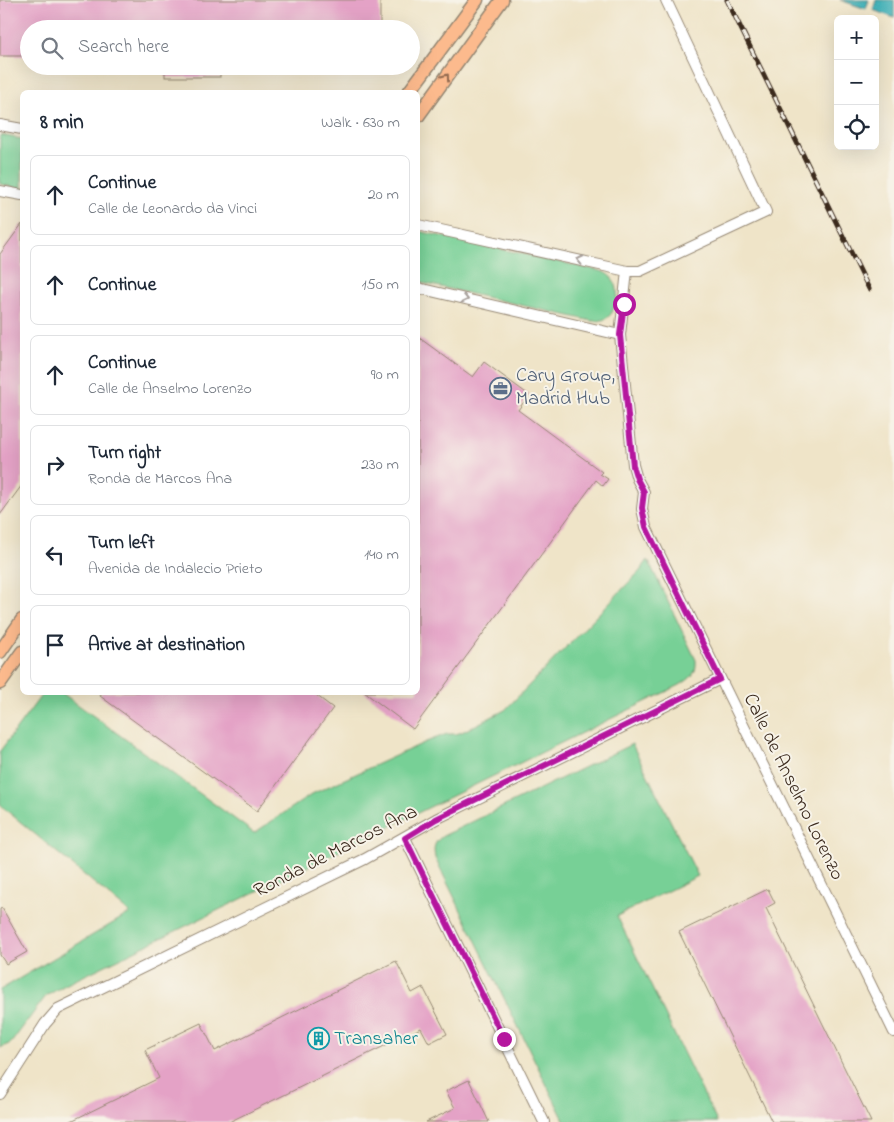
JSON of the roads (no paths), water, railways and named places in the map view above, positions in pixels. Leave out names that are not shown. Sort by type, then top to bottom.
[{"type":"main road","points":[[410,90],[477,0]]},
{"type":"main road","points":[[420,113],[502,0]]},
{"type":"main road","points":[[0,652],[20,623]]},
{"type":"main road","points":[[0,682],[20,655]]},
{"type":"street","points":[[420,225],[627,271],[640,271],[766,212],[666,0]]},
{"type":"street","points":[[0,125],[20,129]]},
{"type":"street","points":[[0,191],[20,196]]},
{"type":"street","name":"Calle de Anselmo Lorenzo","points":[[627,271],[620,335],[633,466],[644,492],[642,508],[646,527],[894,1032]]},
{"type":"street","points":[[420,288],[620,335]]},
{"type":"street","name":"Ronda de Marcos Ana","points":[[0,1094],[45,1024],[58,1009],[365,859],[436,819],[720,679]]},
{"type":"street","points":[[405,838],[544,1122]]},
{"type":"water","points":[[840,0],[869,0],[866,9]]},
{"type":"water","points":[[876,0],[894,0],[894,18],[873,10]]},
{"type":"railway","points":[[727,0],[869,289]]},
{"type":"place","name":"Cary Group, Madrid Hub","points":[[500,388]]},
{"type":"place","name":"Transaher","points":[[318,1039]]}]
